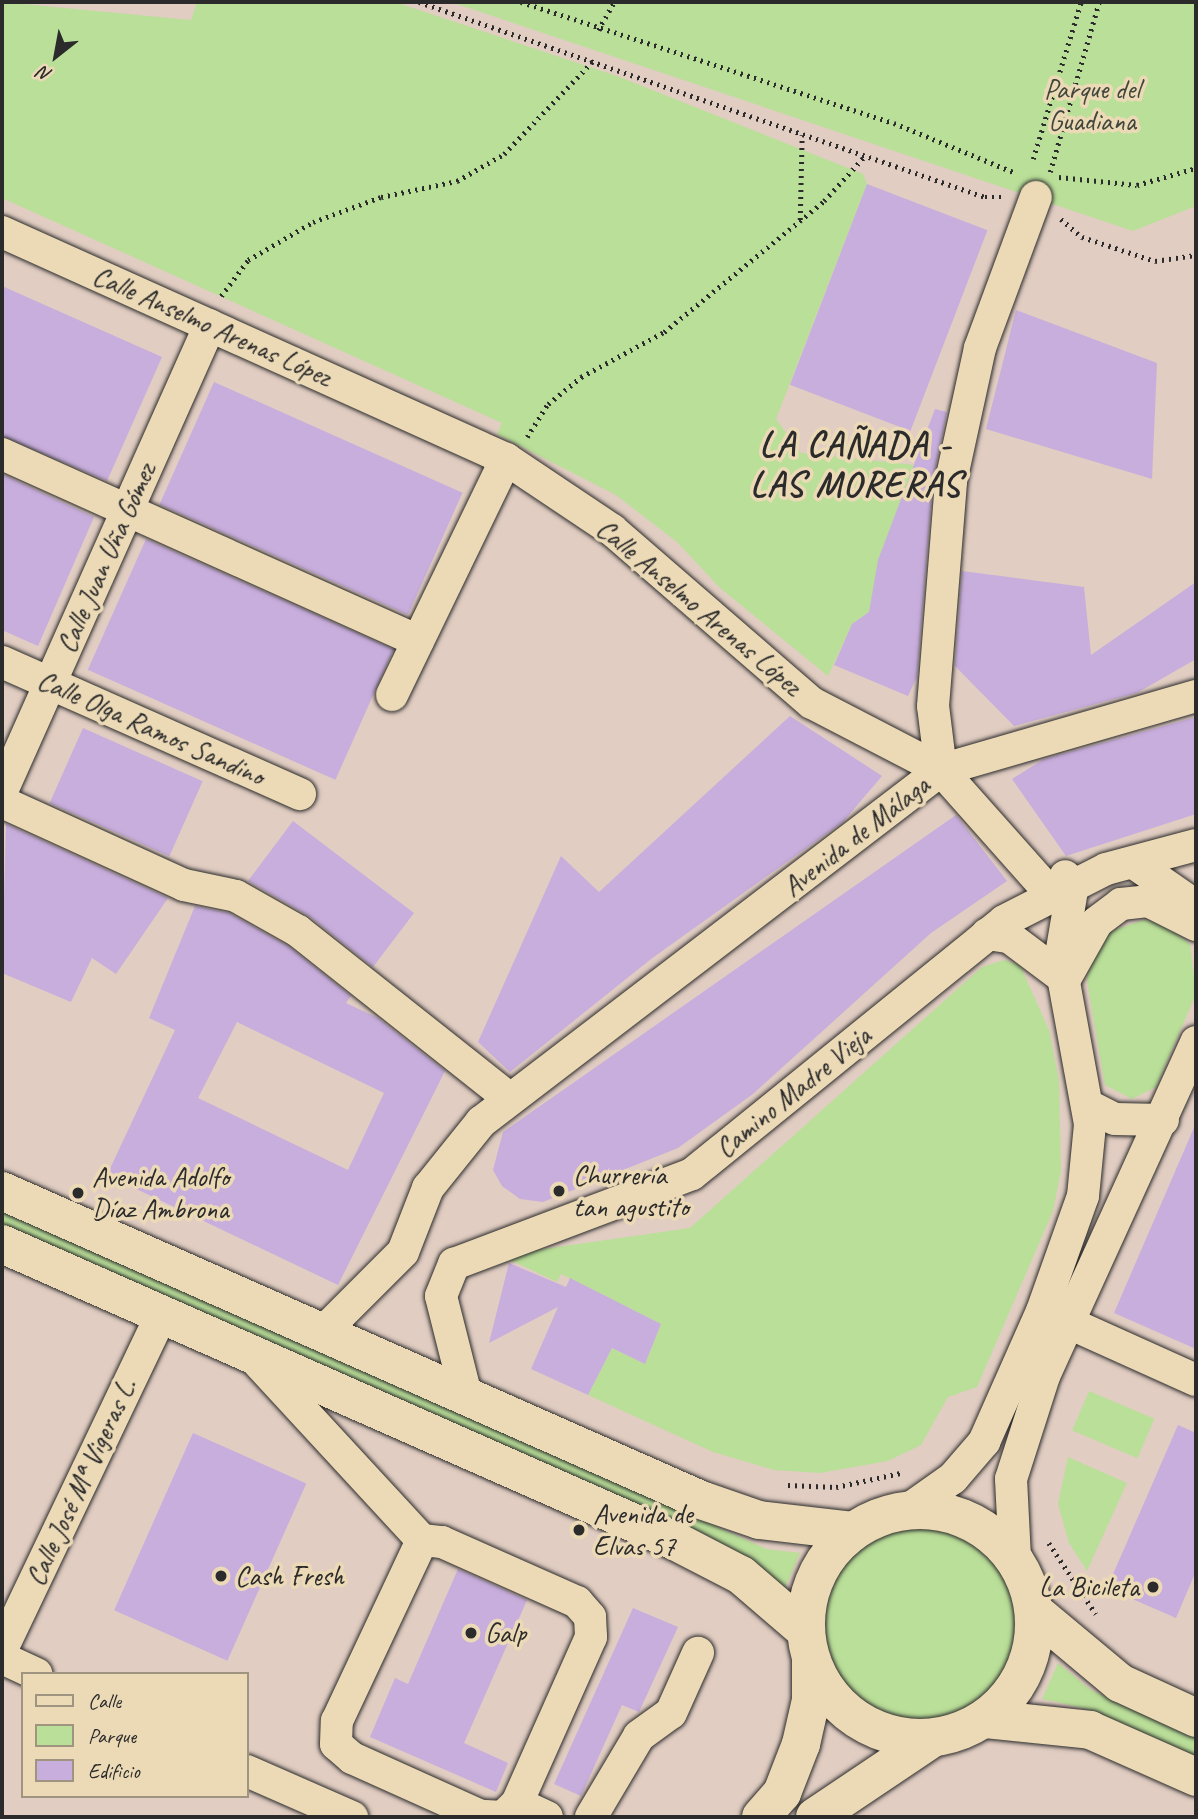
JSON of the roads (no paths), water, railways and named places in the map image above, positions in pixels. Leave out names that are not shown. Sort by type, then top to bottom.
[{"type":"main road","points":[[2,1191],[701,1500],[759,1520],[852,1531]]},
{"type":"main road","points":[[2,1244],[677,1542],[741,1575],[808,1645],[826,1691],[859,1722],[895,1737],[931,1739]]},
{"type":"main road","points":[[761,1817],[782,1793],[801,1744],[811,1700],[807,1600],[827,1556],[852,1531],[909,1509],[942,1511],[990,1533],[1015,1558],[1035,1612],[1032,1651],[1018,1687],[986,1719],[931,1739],[815,1817]]},
{"type":"main road","points":[[1035,1612],[1120,1683],[1196,1718]]},
{"type":"main road","points":[[986,1719],[1090,1730],[1196,1777]]},
{"type":"street","name":"Avenida de Málaga","points":[[323,1332],[391,1267],[410,1239],[428,1188],[449,1155],[510,1099],[950,767],[933,706],[951,481],[980,348],[1037,181]]},
{"type":"street","name":"Calle Anselmo Arenas López","points":[[2,232],[506,459],[612,530],[813,702],[950,767],[1062,889]]},
{"type":"street","name":"Calle Juan Uña Gómez","points":[[2,790],[210,325]]},
{"type":"street","points":[[2,454],[418,641]]},
{"type":"street","points":[[392,695],[506,459]]},
{"type":"street","name":"Calle Olga Ramos Sandino","points":[[2,662],[300,794]]},
{"type":"street","points":[[950,767],[1193,692]]},
{"type":"street","points":[[2,802],[184,885],[236,895],[298,931],[437,1035],[510,1099]]},
{"type":"street","name":"Camino Madre Vieja","points":[[454,1264],[692,1174],[987,934],[1062,889],[1134,863],[1196,845]]},
{"type":"street","points":[[1134,863],[1196,906]]},
{"type":"street","points":[[909,1509],[953,1478],[984,1442],[1042,1311],[1083,1196],[1087,1105],[1065,979],[1060,931],[1062,889]]},
{"type":"street","points":[[1065,979],[1097,922],[1121,904],[1149,901],[1196,925]]},
{"type":"street","points":[[987,934],[1009,937],[1065,979]]},
{"type":"street","points":[[1015,1558],[1011,1479],[1069,1323],[1196,1042]]},
{"type":"street","points":[[1087,1105],[1115,1119],[1163,1120]]},
{"type":"street","points":[[410,1239],[454,1264],[441,1296]]},
{"type":"street","points":[[391,1267],[419,1277],[441,1296],[466,1395]]},
{"type":"street","name":"Calle José Mª Vigeras L.","points":[[2,1648],[161,1315]]},
{"type":"street","points":[[1069,1323],[1196,1380]]},
{"type":"street","points":[[250,1353],[422,1540],[442,1542],[577,1602],[590,1617],[591,1637],[521,1810]]},
{"type":"street","points":[[422,1540],[337,1721],[336,1744],[352,1758],[481,1815],[503,1817],[521,1810],[547,1817]]},
{"type":"street","points":[[591,1817],[639,1736],[671,1713],[698,1653]]},
{"type":"street","points":[[2,1658],[32,1672]]},
{"type":"street","points":[[248,1770],[352,1817]]},
{"type":"place","name":"Churrería tan agustito","points":[[559,1191]]},
{"type":"place","name":"Avenida Adolfo Díaz Ambrona","points":[[78,1193]]},
{"type":"place","name":"Avenida de Elvas 57","points":[[579,1530]]},
{"type":"place","name":"Cash Fresh","points":[[221,1576]]},
{"type":"place","name":"La Bicileta","points":[[1153,1587]]},
{"type":"place","name":"Galp","points":[[471,1633]]},
{"type":"district","name":"LA CAÑADA - LAS MORERAS","points":[[856,465]]},
{"type":"park label","name":"Parque del Guadiana","points":[[1092,105]]}]
